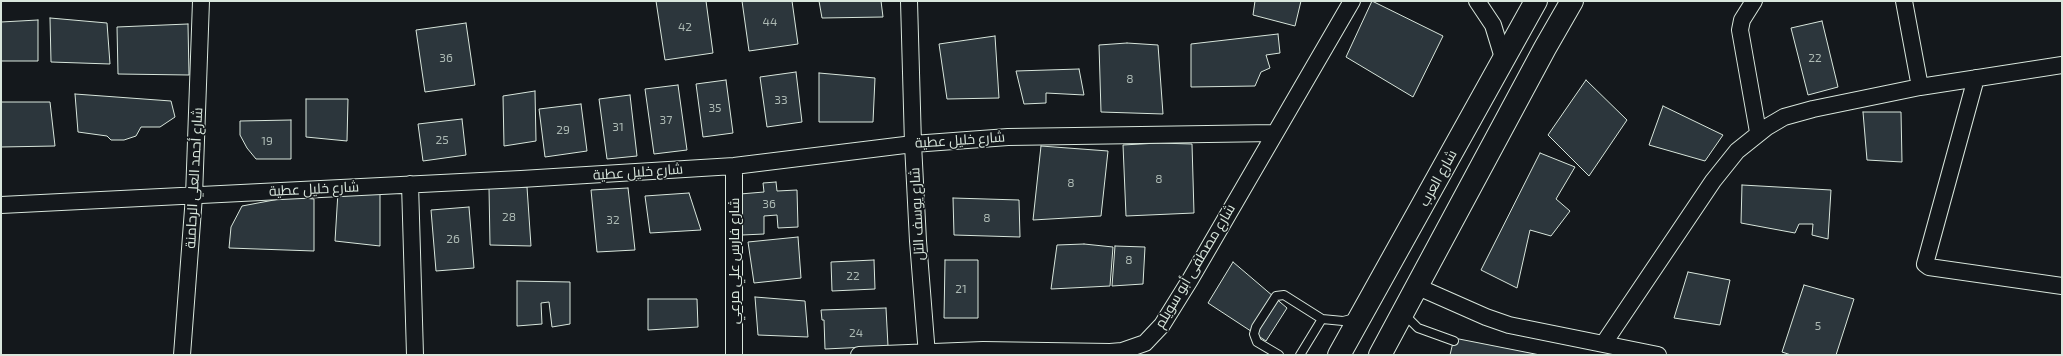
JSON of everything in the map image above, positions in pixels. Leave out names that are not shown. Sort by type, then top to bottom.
[{"type":"main road","name":"شارع العرب","points":[[1339,355],[1504,61],[1536,1]]},
{"type":"main road","points":[[1380,355],[1404,314],[1545,48],[1572,1]]},
{"type":"street","name":"شارع أحمد العلي الرحامنة","points":[[182,355],[194,196],[201,1]]},
{"type":"street","name":"شارع يوسف التل","points":[[909,1],[913,144],[918,241],[927,354]]},
{"type":"street","name":"شارع مصطفى أبو سويلم","points":[[859,355],[927,354],[983,350],[1110,352],[1122,351],[1145,343],[1162,325],[1186,286],[1352,1]]},
{"type":"street","points":[[1477,1],[1493,25],[1504,61]]},
{"type":"street","points":[[1754,1],[1742,20],[1740,30],[1758,132]]},
{"type":"street","points":[[1904,1],[1920,87]]},
{"type":"street","points":[[1604,344],[1713,181],[1737,151],[1758,132],[1784,117],[1920,87],[2062,65]]},
{"type":"street","points":[[1976,78],[1925,264],[1930,267],[2062,286]]},
{"type":"street","name":"شارع خليل عطية","points":[[1,206],[528,179],[734,166],[913,144],[1008,136],[1274,133]]},
{"type":"street","name":"شارع فارس علي مرعي","points":[[734,166],[734,355]]},
{"type":"street","points":[[410,184],[415,355]]},
{"type":"street","points":[[1418,287],[1486,317],[1509,324],[1658,355]]},
{"type":"lane","points":[[1279,355],[1257,342],[1254,334],[1256,327],[1276,296],[1284,295],[1322,319],[1343,321],[1363,314]]},
{"type":"lane","points":[[1404,314],[1418,328],[1454,341]]},
{"type":"lane","points":[[1300,355],[1322,319]]},
{"type":"building","points":[[656,1],[706,1],[713,53],[665,60]]},
{"type":"building","points":[[742,1],[792,1],[798,44],[749,51]]},
{"type":"building","points":[[819,1],[881,1],[883,17],[822,18]]},
{"type":"building","points":[[1255,1],[1301,1],[1295,26],[1253,15]]},
{"type":"building","points":[[1372,1],[1443,36],[1413,97],[1346,57]]},
{"type":"building","points":[[50,18],[107,23],[110,64],[51,62]]},
{"type":"building","points":[[38,20],[38,61],[1,61],[1,22]]},
{"type":"building","points":[[1822,21],[1838,87],[1808,95],[1791,28]]},
{"type":"building","points":[[466,23],[475,85],[425,92],[416,30]]},
{"type":"building","points":[[188,24],[189,75],[118,74],[117,27]]},
{"type":"building","points":[[1278,34],[1280,53],[1266,55],[1270,68],[1261,72],[1255,86],[1191,87],[1191,44]]},
{"type":"building","points":[[995,36],[999,98],[947,99],[939,44]]},
{"type":"building","points":[[1127,43],[1158,45],[1163,114],[1101,112],[1099,45]]},
{"type":"building","points":[[1079,69],[1084,95],[1046,93],[1046,103],[1024,104],[1016,71]]},
{"type":"building","points":[[796,72],[802,122],[767,127],[760,77]]},
{"type":"building","points":[[819,73],[875,78],[873,122],[819,122]]},
{"type":"building","points":[[726,80],[733,133],[703,137],[696,84]]},
{"type":"building","points":[[1586,80],[1627,120],[1589,176],[1548,135]]},
{"type":"building","points":[[678,85],[687,150],[654,154],[645,89]]},
{"type":"building","points":[[535,91],[536,141],[504,146],[503,96]]},
{"type":"building","points":[[75,94],[171,101],[175,117],[160,127],[141,127],[136,136],[124,140],[111,140],[107,136],[78,132]]},
{"type":"building","points":[[630,95],[637,156],[607,159],[599,99]]},
{"type":"building","points":[[306,99],[348,99],[347,141],[306,137]]},
{"type":"building","points":[[1,102],[50,102],[55,146],[1,147]]},
{"type":"building","points":[[581,104],[587,151],[545,157],[539,109]]},
{"type":"building","points":[[1663,106],[1723,135],[1705,161],[1649,145]]},
{"type":"building","points":[[1863,112],[1901,112],[1902,162],[1867,160]]},
{"type":"building","points":[[462,119],[466,155],[423,161],[418,124]]},
{"type":"building","points":[[291,120],[291,159],[256,159],[247,148],[240,135],[240,121]]},
{"type":"building","points":[[1158,143],[1192,144],[1194,213],[1126,216],[1123,145]]},
{"type":"building","points":[[1041,146],[1108,151],[1101,216],[1033,220]]},
{"type":"building","points":[[1540,153],[1575,167],[1556,199],[1570,211],[1551,236],[1530,230],[1517,288],[1481,270]]},
{"type":"building","points":[[776,182],[777,191],[797,190],[798,227],[778,228],[777,215],[764,216],[764,234],[742,235],[740,194],[764,192],[763,183]]},
{"type":"building","points":[[1742,185],[1831,190],[1828,239],[1812,235],[1813,224],[1799,224],[1795,233],[1741,223]]},
{"type":"building","points":[[527,187],[531,246],[490,245],[489,188]]},
{"type":"building","points":[[628,188],[635,250],[597,252],[591,190]]},
{"type":"building","points":[[338,192],[380,194],[380,246],[335,241]]},
{"type":"building","points":[[689,193],[701,230],[650,233],[645,196]]},
{"type":"building","points":[[290,197],[314,199],[314,251],[229,248],[231,227],[242,206]]},
{"type":"building","points":[[953,198],[1019,200],[1020,237],[954,235]]},
{"type":"building","points":[[469,207],[474,268],[436,271],[431,210]]},
{"type":"building","points":[[798,237],[801,278],[754,283],[748,242]]},
{"type":"building","points":[[1084,244],[1113,247],[1110,286],[1051,289],[1057,245]]},
{"type":"building","points":[[1115,246],[1145,247],[1143,284],[1112,286]]},
{"type":"building","points":[[874,260],[875,289],[832,291],[831,262]]},
{"type":"building","points":[[945,260],[978,260],[978,318],[944,318]]},
{"type":"building","points":[[1233,262],[1287,308],[1266,341],[1208,303]]},
{"type":"building","points":[[1688,272],[1730,280],[1720,325],[1674,318]]},
{"type":"building","points":[[517,281],[570,282],[570,324],[552,327],[549,302],[541,303],[542,324],[517,326]]},
{"type":"building","points":[[1804,285],[1854,299],[1836,355],[1791,355],[1782,352]]},
{"type":"building","points":[[755,297],[805,301],[808,337],[758,335]]},
{"type":"building","points":[[648,299],[697,299],[698,327],[648,330]]},
{"type":"building","points":[[886,308],[888,346],[825,349],[824,320],[822,320],[821,310]]},
{"type":"building","points":[[1454,338],[1540,355],[1450,355]]}]
